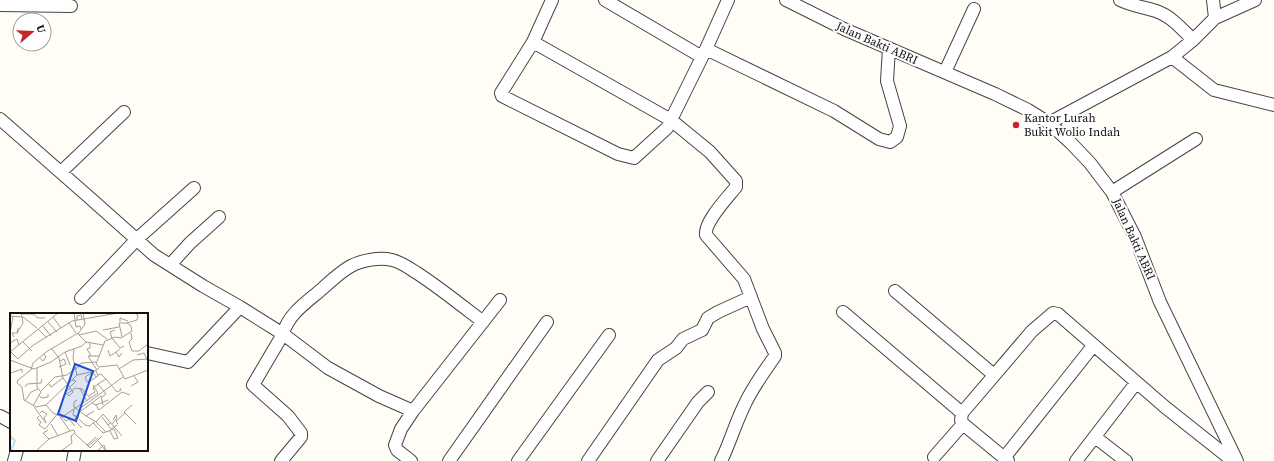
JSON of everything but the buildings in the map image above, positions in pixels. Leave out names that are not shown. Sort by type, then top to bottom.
[{"type":"street","points":[[552,0],[533,42],[501,93],[502,96],[618,154],[631,158],[635,158],[664,132],[704,53],[728,0]]},
{"type":"street","points":[[605,0],[704,53],[834,111],[879,139],[890,142],[897,137],[900,126],[887,81],[889,48]]},
{"type":"street","name":"Jalan Bakti ABRI","points":[[786,0],[844,29],[995,94],[1028,110],[1049,123],[1086,158],[1112,192],[1135,237],[1160,302],[1237,461]]},
{"type":"street","points":[[1120,0],[1157,12],[1173,20],[1193,40]]},
{"type":"street","points":[[1213,0],[1215,18]]},
{"type":"street","points":[[1049,123],[1172,57],[1193,40],[1215,18],[1255,0]]},
{"type":"street","points":[[0,5],[71,6]]},
{"type":"street","points":[[945,72],[974,9]]},
{"type":"street","points":[[533,42],[671,120],[710,152],[731,174],[736,182],[736,187],[708,226],[706,235],[741,274],[775,356],[749,395],[721,461]]},
{"type":"street","points":[[1172,57],[1214,90],[1274,105]]},
{"type":"street","points":[[61,172],[124,112]]},
{"type":"street","points":[[0,119],[154,255],[282,334],[328,368],[380,396],[413,411]]},
{"type":"street","points":[[1112,192],[1196,139]]},
{"type":"street","points":[[82,298],[137,239],[194,188]]},
{"type":"street","points":[[170,265],[190,243],[219,217]]},
{"type":"street","points":[[281,461],[301,437],[301,433],[288,416],[253,385],[282,334],[285,325],[296,311],[338,274],[360,262],[392,260],[407,267],[436,286],[483,322]]},
{"type":"street","points":[[895,290],[994,375]]},
{"type":"street","points":[[588,461],[658,360],[676,348],[683,339],[702,330],[708,318],[751,297]]},
{"type":"street","points":[[411,461],[397,450],[395,445],[401,429],[413,411],[500,300]]},
{"type":"street","points":[[148,353],[188,362],[240,307]]},
{"type":"street","points":[[843,312],[1006,459],[1093,346]]},
{"type":"street","points":[[934,457],[994,375],[1032,331],[1053,313],[1058,314],[1136,383],[1232,461]]},
{"type":"street","points":[[450,461],[547,322]]},
{"type":"street","points":[[518,461],[609,335]]},
{"type":"street","points":[[1076,461],[1136,383]]},
{"type":"street","points":[[657,461],[698,402],[708,392]]},
{"type":"street","points":[[0,416],[10,421]]},
{"type":"street","points":[[1095,437],[1126,461]]},
{"type":"street","points":[[14,461],[17,451]]},
{"type":"street","points":[[73,461],[75,451]]},
{"type":"place","name":"Kantor Lurah Bukit Wolio Indah","points":[[1016,125]]}]
